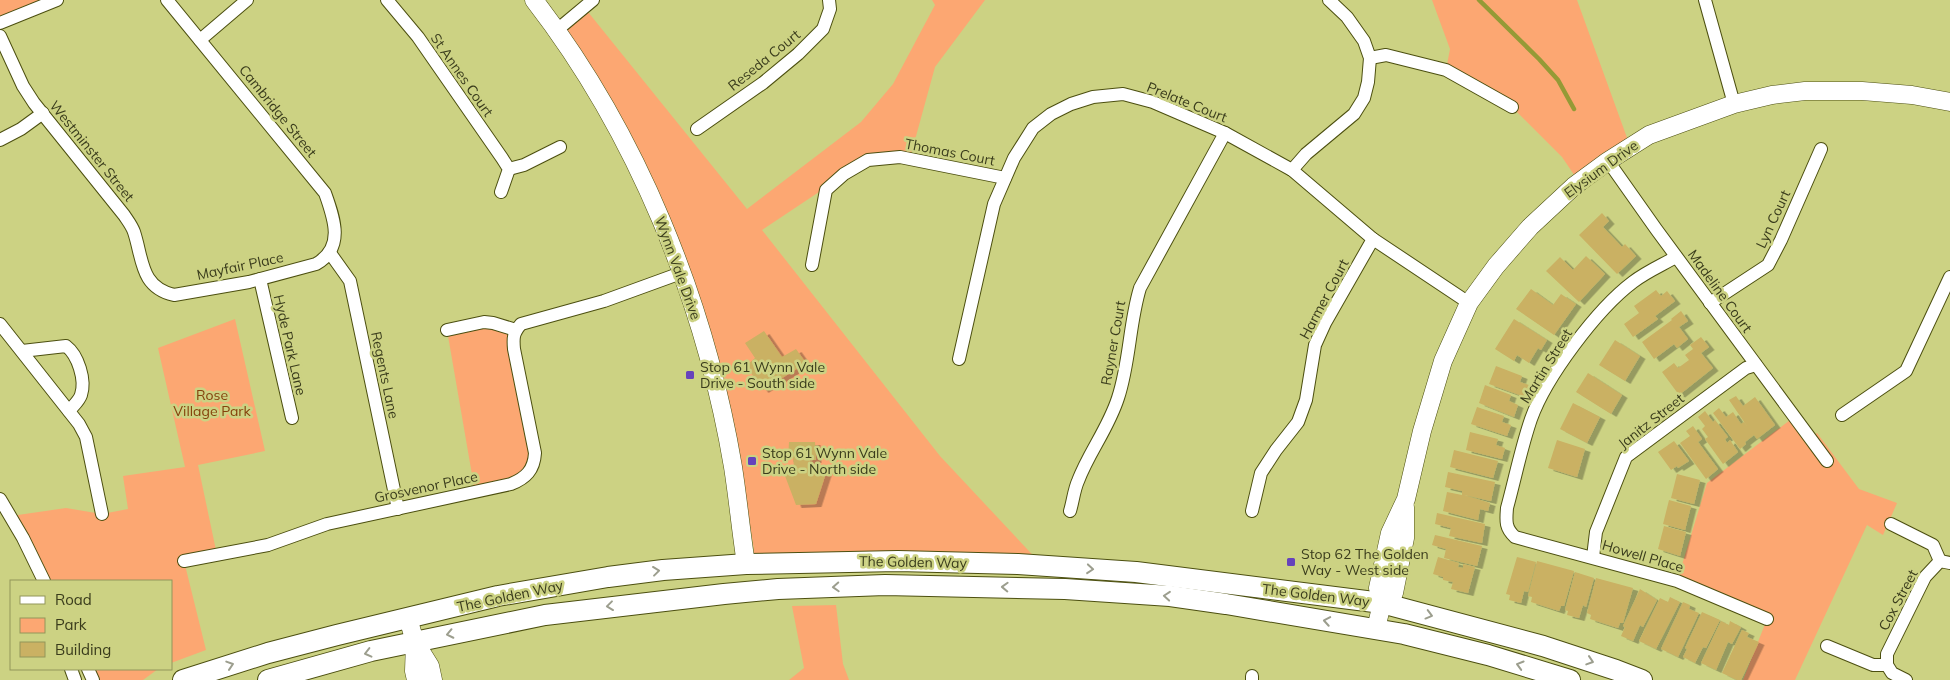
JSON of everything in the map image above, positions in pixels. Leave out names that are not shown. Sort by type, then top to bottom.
[{"type":"main road","name":"The Golden Way","points":[[184,680],[268,653],[498,596],[608,577],[663,570],[746,564],[898,561],[1069,567],[1188,578],[1283,592],[1382,603],[1544,646],[1642,680]]},
{"type":"main road","points":[[724,594],[737,581],[746,564],[761,578],[778,589]]},
{"type":"main road","name":"The Golden Way","points":[[268,680],[371,652],[545,615],[778,589],[927,585],[1110,592],[1170,596],[1226,604],[1404,634],[1570,680]]},
{"type":"street","points":[[0,23],[57,0]]},
{"type":"street","name":"Cambridge Street","points":[[167,0],[325,193],[331,208],[336,238],[330,253]]},
{"type":"street","points":[[200,40],[247,0]]},
{"type":"street","name":"St Annes Court","points":[[387,0],[418,37],[509,170]]},
{"type":"street","name":"Wynn Vale Drive","points":[[534,0],[557,30],[612,119],[636,164],[657,210],[681,273],[707,352],[721,411],[733,466],[746,564]]},
{"type":"street","points":[[557,30],[593,0]]},
{"type":"street","name":"Reseda Court","points":[[697,129],[763,83],[804,48],[823,29],[830,9],[829,0]]},
{"type":"street","points":[[1292,170],[1306,154],[1354,114],[1364,98],[1368,82],[1370,58],[1364,41],[1347,17],[1330,0]]},
{"type":"street","points":[[1708,1],[1734,104]]},
{"type":"street","name":"Westminster Street","points":[[0,36],[23,86],[43,114],[124,215],[134,233],[141,264],[155,286]]},
{"type":"street","points":[[1370,58],[1386,55],[1446,70],[1512,106]]},
{"type":"street","name":"Elysium Drive","points":[[1376,629],[1382,603],[1394,593],[1405,538],[1406,499],[1422,431],[1443,361],[1469,303],[1496,266],[1530,227],[1574,186],[1608,160],[1649,135],[1734,104],[1772,95],[1805,91],[1857,91],[1912,95],[1950,102]]},
{"type":"street","name":"Prelate Court","points":[[960,359],[994,204],[1023,142],[1033,128],[1051,114],[1070,104],[1093,97],[1123,94],[1153,102],[1225,133],[1292,170],[1373,239],[1469,303]]},
{"type":"street","points":[[0,140],[43,114]]},
{"type":"street","name":"Rayner Court","points":[[1070,511],[1077,483],[1107,428],[1118,398],[1126,371],[1133,311],[1140,288],[1225,133]]},
{"type":"street","points":[[500,192],[509,170],[524,165],[560,147]]},
{"type":"street","name":"Lyn Court","points":[[1710,303],[1768,265],[1782,240],[1820,149]]},
{"type":"street","name":"Thomas Court","points":[[812,265],[826,190],[844,174],[868,160],[900,157],[1005,178]]},
{"type":"street","name":"Madeline Court","points":[[1608,160],[1676,257],[1756,365],[1813,435],[1827,461]]},
{"type":"street","name":"Harmer Court","points":[[1252,511],[1261,473],[1298,422],[1306,400],[1314,345],[1373,239]]},
{"type":"street","name":"Mayfair Place","points":[[155,286],[163,293],[174,295],[260,279],[316,264],[330,253]]},
{"type":"street","name":"Regents Lane","points":[[330,253],[350,281],[398,509]]},
{"type":"street","name":"Martin Street","points":[[1509,531],[1506,522],[1508,508],[1531,419],[1555,374],[1570,350],[1611,300],[1634,281],[1676,257]]},
{"type":"street","points":[[447,330],[484,322],[516,330],[521,324],[604,301],[681,273]]},
{"type":"street","points":[[1842,415],[1906,371],[1950,277]]},
{"type":"street","name":"Hyde Park Lane","points":[[260,279],[292,418]]},
{"type":"street","points":[[0,324],[69,411],[86,437],[102,514]]},
{"type":"street","name":"Grosvenor Place","points":[[184,561],[268,545],[327,524],[511,484],[522,479],[529,472],[533,464],[535,453],[514,349],[513,338],[516,330]]},
{"type":"street","points":[[22,351],[58,346],[66,346],[72,350],[77,358],[82,394],[69,411]]},
{"type":"street","name":"Janitz Street","points":[[1593,557],[1596,532],[1626,457],[1746,368],[1756,365]]},
{"type":"street","points":[[1,504],[23,538],[44,580]]},
{"type":"street","points":[[1890,524],[1933,545],[1945,562]]},
{"type":"street","name":"Howell Place","points":[[1509,531],[1515,537],[1690,585],[1767,619]]},
{"type":"street","name":"Cox Street","points":[[1887,665],[1886,654],[1925,577],[1945,562]]},
{"type":"street","points":[[408,618],[415,642],[430,666],[433,680]]},
{"type":"street","points":[[415,642],[414,671],[416,680]]},
{"type":"street","points":[[1827,646],[1873,665],[1887,665],[1892,673],[1906,680]]},
{"type":"green space","points":[[0,0],[54,0],[0,23]]},
{"type":"green space","points":[[932,0],[985,0],[935,67],[910,158],[867,160],[762,230],[940,456],[1042,565],[746,564],[754,550],[748,512],[733,467],[677,263],[557,30],[584,7],[747,209],[861,122],[893,84],[935,5]]},
{"type":"green space","points":[[1432,0],[1577,0],[1630,146],[1579,182],[1562,157],[1512,107],[1446,70],[1450,49]]},
{"type":"green space","name":"Rose Village Park","points":[[235,319],[265,451],[198,465],[217,555],[184,561],[206,650],[172,663],[172,580],[43,580],[11,516],[66,508],[102,514],[128,509],[123,476],[185,467],[158,348]]},
{"type":"green space","points":[[491,322],[516,330],[535,453],[529,472],[475,492],[447,330]]},
{"type":"green space","points":[[1794,417],[1810,438],[1817,433],[1859,489],[1897,503],[1883,535],[1867,525],[1795,680],[1743,680],[1767,619],[1677,581],[1707,483]]},
{"type":"green space","points":[[836,605],[843,664],[849,680],[789,680],[804,668],[792,606]]},
{"type":"green space","points":[[88,670],[157,670],[143,680],[93,680]]},
{"type":"building","points":[[1602,213],[1609,221],[1603,227],[1622,247],[1625,244],[1636,256],[1617,274],[1579,235]]},
{"type":"building","points":[[1586,256],[1605,274],[1579,302],[1546,271],[1560,257],[1573,270]]},
{"type":"building","points":[[1531,289],[1553,305],[1561,294],[1576,304],[1554,335],[1516,309]]},
{"type":"building","points":[[1656,290],[1661,296],[1667,291],[1675,301],[1655,316],[1658,319],[1633,337],[1624,324],[1639,313],[1634,306]]},
{"type":"building","points":[[1681,311],[1688,321],[1679,327],[1688,339],[1677,348],[1674,344],[1654,359],[1642,342]]},
{"type":"building","points":[[1514,319],[1547,340],[1541,350],[1538,348],[1529,363],[1517,355],[1514,361],[1495,349]]},
{"type":"building","points":[[764,331],[782,357],[796,349],[806,363],[763,390],[746,366],[755,358],[745,343]]},
{"type":"building","points":[[1701,337],[1709,347],[1701,353],[1713,368],[1679,395],[1662,372],[1674,363],[1678,368],[1689,360],[1685,355],[1693,349],[1690,345]]},
{"type":"building","points":[[1615,340],[1640,356],[1625,381],[1599,365]]},
{"type":"building","points":[[1496,366],[1522,376],[1520,382],[1529,385],[1525,397],[1489,384]]},
{"type":"building","points":[[1588,373],[1622,395],[1611,414],[1576,392]]},
{"type":"building","points":[[1485,385],[1511,395],[1509,401],[1518,405],[1514,417],[1479,403]]},
{"type":"building","points":[[1736,396],[1743,406],[1755,397],[1775,425],[1757,439],[1754,435],[1740,449],[1713,413],[1719,408],[1726,417],[1733,412],[1741,424],[1744,422],[1749,429],[1729,400]]},
{"type":"building","points":[[1573,403],[1600,417],[1587,443],[1560,429]]},
{"type":"building","points":[[1477,407],[1504,416],[1502,422],[1511,425],[1507,436],[1471,424]]},
{"type":"building","points":[[1705,411],[1713,422],[1715,420],[1728,437],[1725,439],[1727,443],[1730,440],[1738,452],[1723,464],[1705,439],[1708,437],[1702,429],[1705,426],[1698,417]]},
{"type":"building","points":[[1693,426],[1702,439],[1698,442],[1718,469],[1706,479],[1680,443],[1690,436],[1686,431]]},
{"type":"building","points":[[1470,432],[1498,439],[1496,445],[1505,448],[1502,459],[1466,450]]},
{"type":"building","points":[[1557,440],[1585,449],[1577,477],[1548,468]]},
{"type":"building","points":[[1674,441],[1689,461],[1671,470],[1658,452]]},
{"type":"building","points":[[789,442],[815,442],[816,460],[810,460],[809,465],[827,470],[816,504],[796,505],[782,468],[794,467],[793,458],[788,459]]},
{"type":"building","points":[[1454,450],[1498,461],[1493,478],[1450,467]]},
{"type":"building","points":[[1448,472],[1495,482],[1491,501],[1464,495],[1490,503],[1488,511],[1480,509],[1478,520],[1443,511],[1447,492],[1462,495],[1462,491],[1445,487]]},
{"type":"building","points":[[1677,474],[1700,480],[1694,504],[1671,498]]},
{"type":"building","points":[[1669,500],[1691,506],[1685,530],[1663,524]]},
{"type":"building","points":[[1437,513],[1485,524],[1482,543],[1449,536],[1451,528],[1435,524]]},
{"type":"building","points":[[1664,526],[1686,532],[1680,556],[1658,549]]},
{"type":"building","points":[[1435,535],[1482,546],[1477,566],[1444,558],[1446,549],[1432,545]]},
{"type":"building","points":[[1438,557],[1459,563],[1458,567],[1463,568],[1463,564],[1475,567],[1468,593],[1451,589],[1453,582],[1443,580],[1443,577],[1433,574]]},
{"type":"building","points":[[1517,557],[1536,562],[1528,592],[1524,591],[1521,603],[1509,600],[1510,595],[1506,594]]},
{"type":"building","points":[[1537,561],[1574,571],[1564,606],[1561,606],[1559,611],[1531,602],[1532,597],[1528,596]]},
{"type":"building","points":[[1575,572],[1594,578],[1586,607],[1583,605],[1579,618],[1567,615],[1568,611],[1565,610]]},
{"type":"building","points":[[1596,578],[1633,588],[1623,623],[1620,623],[1618,628],[1590,619],[1591,615],[1587,613]]},
{"type":"building","points":[[1640,589],[1657,600],[1643,627],[1640,625],[1633,641],[1621,636],[1625,627],[1623,626]]},
{"type":"building","points":[[1670,597],[1680,602],[1656,649],[1639,641],[1660,598],[1668,602]]},
{"type":"building","points":[[1683,602],[1690,605],[1689,609],[1699,613],[1678,657],[1661,649]]},
{"type":"building","points":[[1702,612],[1720,620],[1706,648],[1703,647],[1695,663],[1683,657],[1687,649],[1685,648]]},
{"type":"building","points":[[1721,621],[1729,625],[1730,621],[1741,627],[1732,644],[1728,642],[1716,670],[1701,663]]},
{"type":"building","points":[[1742,630],[1749,633],[1747,637],[1759,642],[1741,680],[1737,680],[1722,673]]},
{"type":"waterway","points":[[1479,0],[1558,80],[1574,109]]},
{"type":"place","name":"Stop 61 Wynn Vale Drive - South side","points":[[690,375]]},
{"type":"place","name":"Stop 61 Wynn Vale Drive - North side","points":[[752,461]]},
{"type":"place","name":"Stop 62 The Golden Way - West side","points":[[1291,562]]}]
